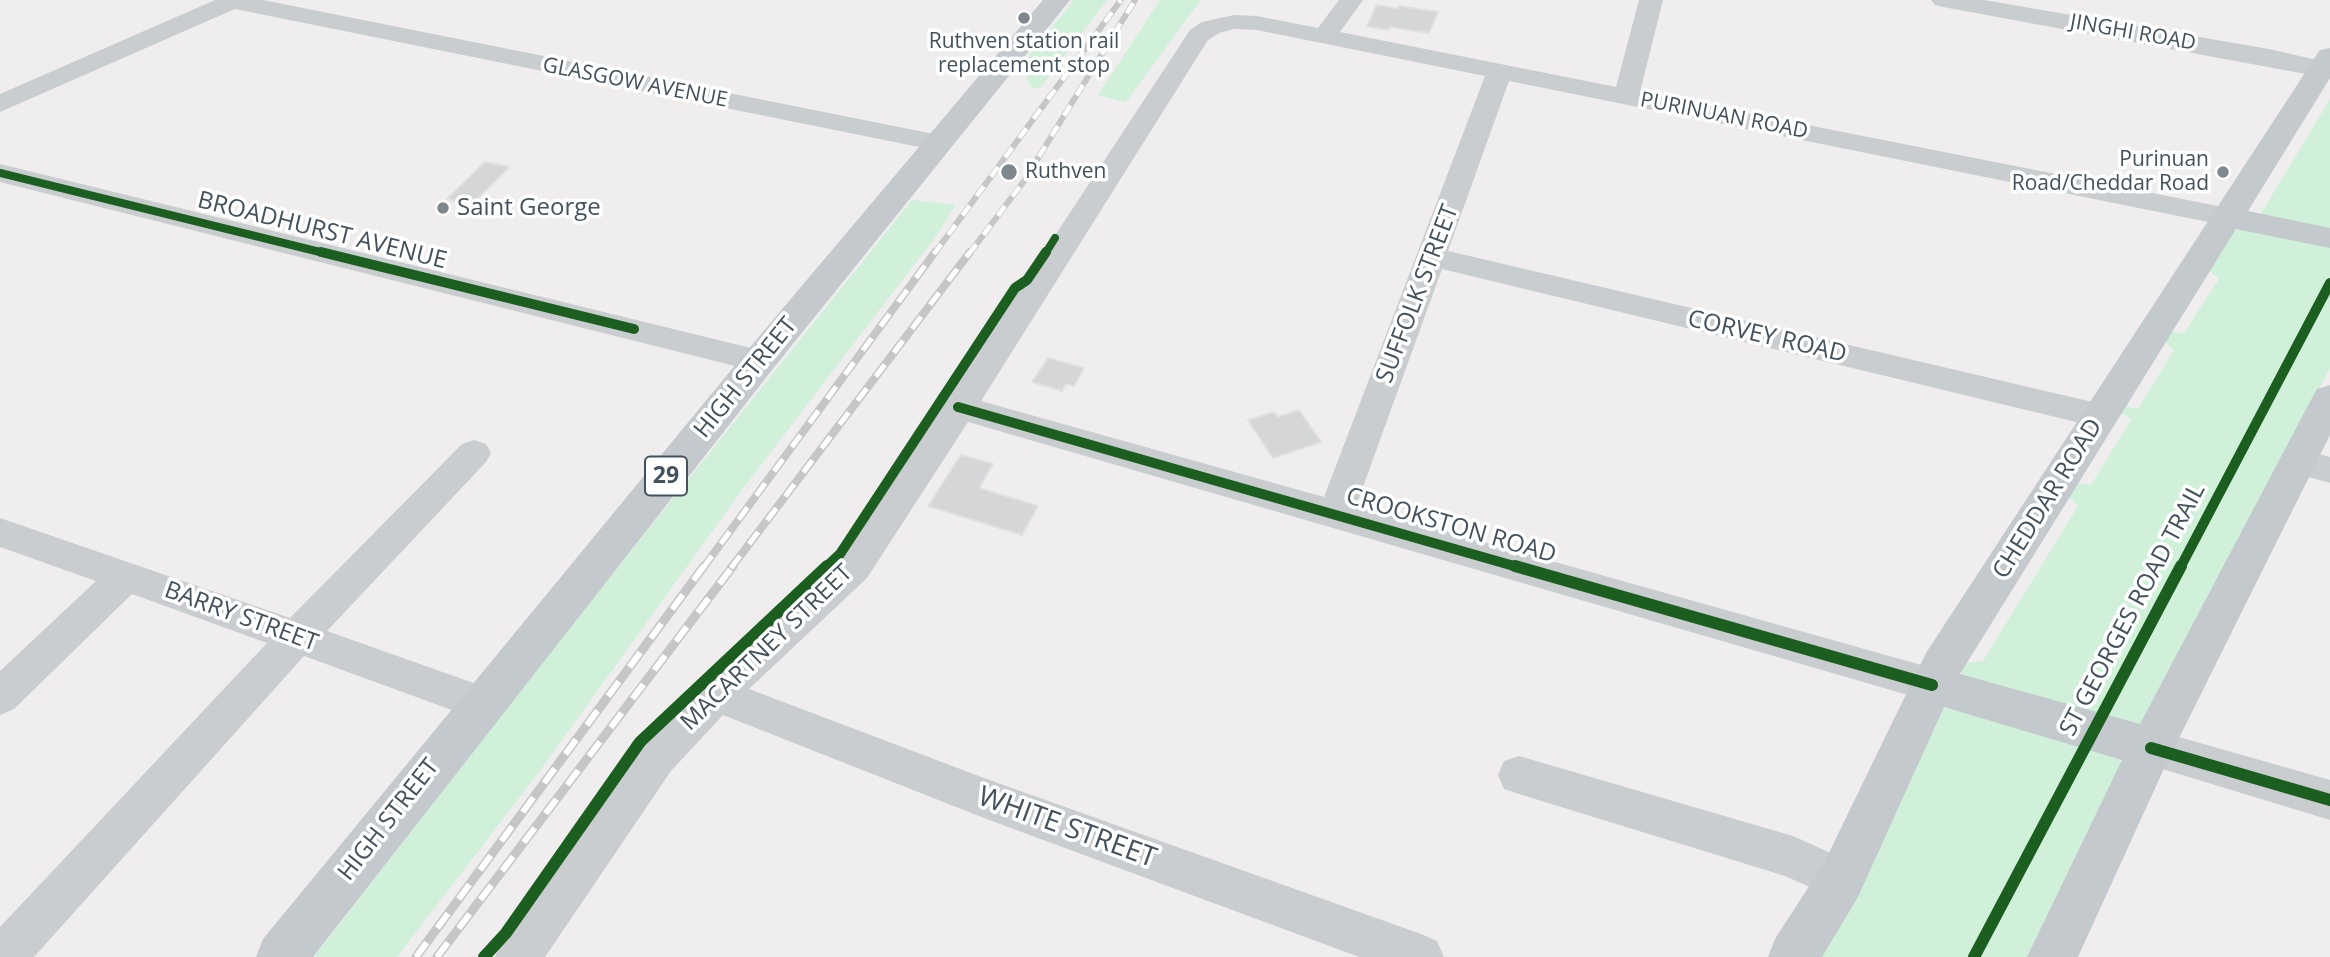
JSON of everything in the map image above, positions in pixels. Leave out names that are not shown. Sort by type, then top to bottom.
[{"type":"main road","name":"HIGH STREET","points":[[281,957],[482,703],[759,361],[1057,0]]},
{"type":"main road","name":"CHEDDAR ROAD","points":[[1793,957],[1841,880],[1932,685],[2326,63]]},
{"type":"main road","points":[[2228,217],[2330,238]]},
{"type":"main road","points":[[2052,957],[2151,748],[2314,466],[2330,398]]},
{"type":"main road","points":[[1932,685],[2151,748]]},
{"type":"street","points":[[315,0],[332,23]]},
{"type":"street","points":[[1626,97],[1651,0]]},
{"type":"street","name":"JINGHI ROAD","points":[[1943,0],[2278,58],[2326,63]]},
{"type":"street","points":[[0,104],[233,1]]},
{"type":"street","name":"GLASGOW AVENUE","points":[[233,1],[939,144]]},
{"type":"street","points":[[1331,38],[1349,3]]},
{"type":"street","name":"PURINUAN ROAD","points":[[1219,24],[1250,22],[2228,217]]},
{"type":"street","name":"MACARTNEY STREET","points":[[518,957],[656,758],[716,694],[853,567],[887,522],[958,407],[1199,35],[1219,24]]},
{"type":"street","name":"SUFFOLK STREET","points":[[1335,515],[1500,72]]},
{"type":"street","name":"BROADHURST AVENUE","points":[[0,173],[759,361]]},
{"type":"street","name":"CORVEY ROAD","points":[[1433,257],[2101,416]]},
{"type":"street","name":"CROOKSTON ROAD","points":[[958,407],[1932,685]]},
{"type":"street","points":[[3,957],[297,637],[474,453]]},
{"type":"street","name":"BARRY STREET","points":[[0,532],[482,703]]},
{"type":"street","points":[[0,697],[126,576]]},
{"type":"street","name":"WHITE STREET","points":[[716,694],[997,803],[1421,957]]},
{"type":"street","points":[[2151,748],[2330,800]]},
{"type":"street","points":[[1519,775],[1793,856],[1841,880]]},
{"type":"green space","points":[[1074,0],[1107,0],[1040,88],[1031,87],[1021,66]]},
{"type":"green space","points":[[1160,0],[1201,0],[1126,102],[1098,95]]},
{"type":"green space","points":[[2330,99],[2330,232],[2259,217]]},
{"type":"green space","points":[[912,200],[956,205],[936,236],[745,486],[539,772],[397,957],[314,957],[570,627]]},
{"type":"green space","points":[[2243,228],[2330,244],[2330,368],[2147,727],[1963,675],[1961,670],[1966,663],[1983,661],[2078,506],[2069,497],[2077,483],[2091,485],[2131,420],[2121,412],[2125,406],[2138,409],[2174,350],[2164,341],[2171,332],[2184,333],[2219,279],[2209,270],[2233,232]]},
{"type":"green space","points":[[1949,706],[2115,755],[2122,763],[2033,957],[1816,957],[1940,711]]},
{"type":"building","points":[[1377,5],[1438,12],[1429,33],[1390,27],[1388,30],[1367,26]]},
{"type":"building","points":[[485,162],[509,167],[472,204],[447,199]]},
{"type":"building","points":[[1048,358],[1084,368],[1074,386],[1066,384],[1062,391],[1032,382]]},
{"type":"building","points":[[1299,410],[1321,442],[1273,458],[1248,420],[1274,412],[1278,417]]},
{"type":"building","points":[[961,455],[993,464],[979,488],[1038,506],[1022,535],[928,506]]},
{"type":"railway","points":[[934,254],[1121,0]]},
{"type":"railway","points":[[969,254],[1024,181],[1135,0]]},
{"type":"railway","points":[[703,568],[935,252]]},
{"type":"railway","points":[[731,568],[970,252]]},
{"type":"railway","points":[[416,957],[704,566]]},
{"type":"railway","points":[[437,957],[733,566]]},
{"type":"cycle path","points":[[0,173],[634,329]]},
{"type":"cycle path","points":[[484,957],[506,933],[640,742],[840,554],[1015,288],[1027,280],[1055,238]]},
{"type":"cycle path","name":"ST GEORGES ROAD TRAIL","points":[[1974,957],[2330,283]]},
{"type":"cycle path","points":[[958,407],[1932,685]]},
{"type":"cycle path","points":[[2151,748],[2330,800]]},
{"type":"place","name":"Ruthven station rail replacement stop","points":[[1024,18]]},
{"type":"place","name":"Ruthven","points":[[1009,172]]},
{"type":"place","name":"Purinuan Road/Cheddar Road","points":[[2223,172]]},
{"type":"place","name":"Saint George","points":[[443,208]]}]
